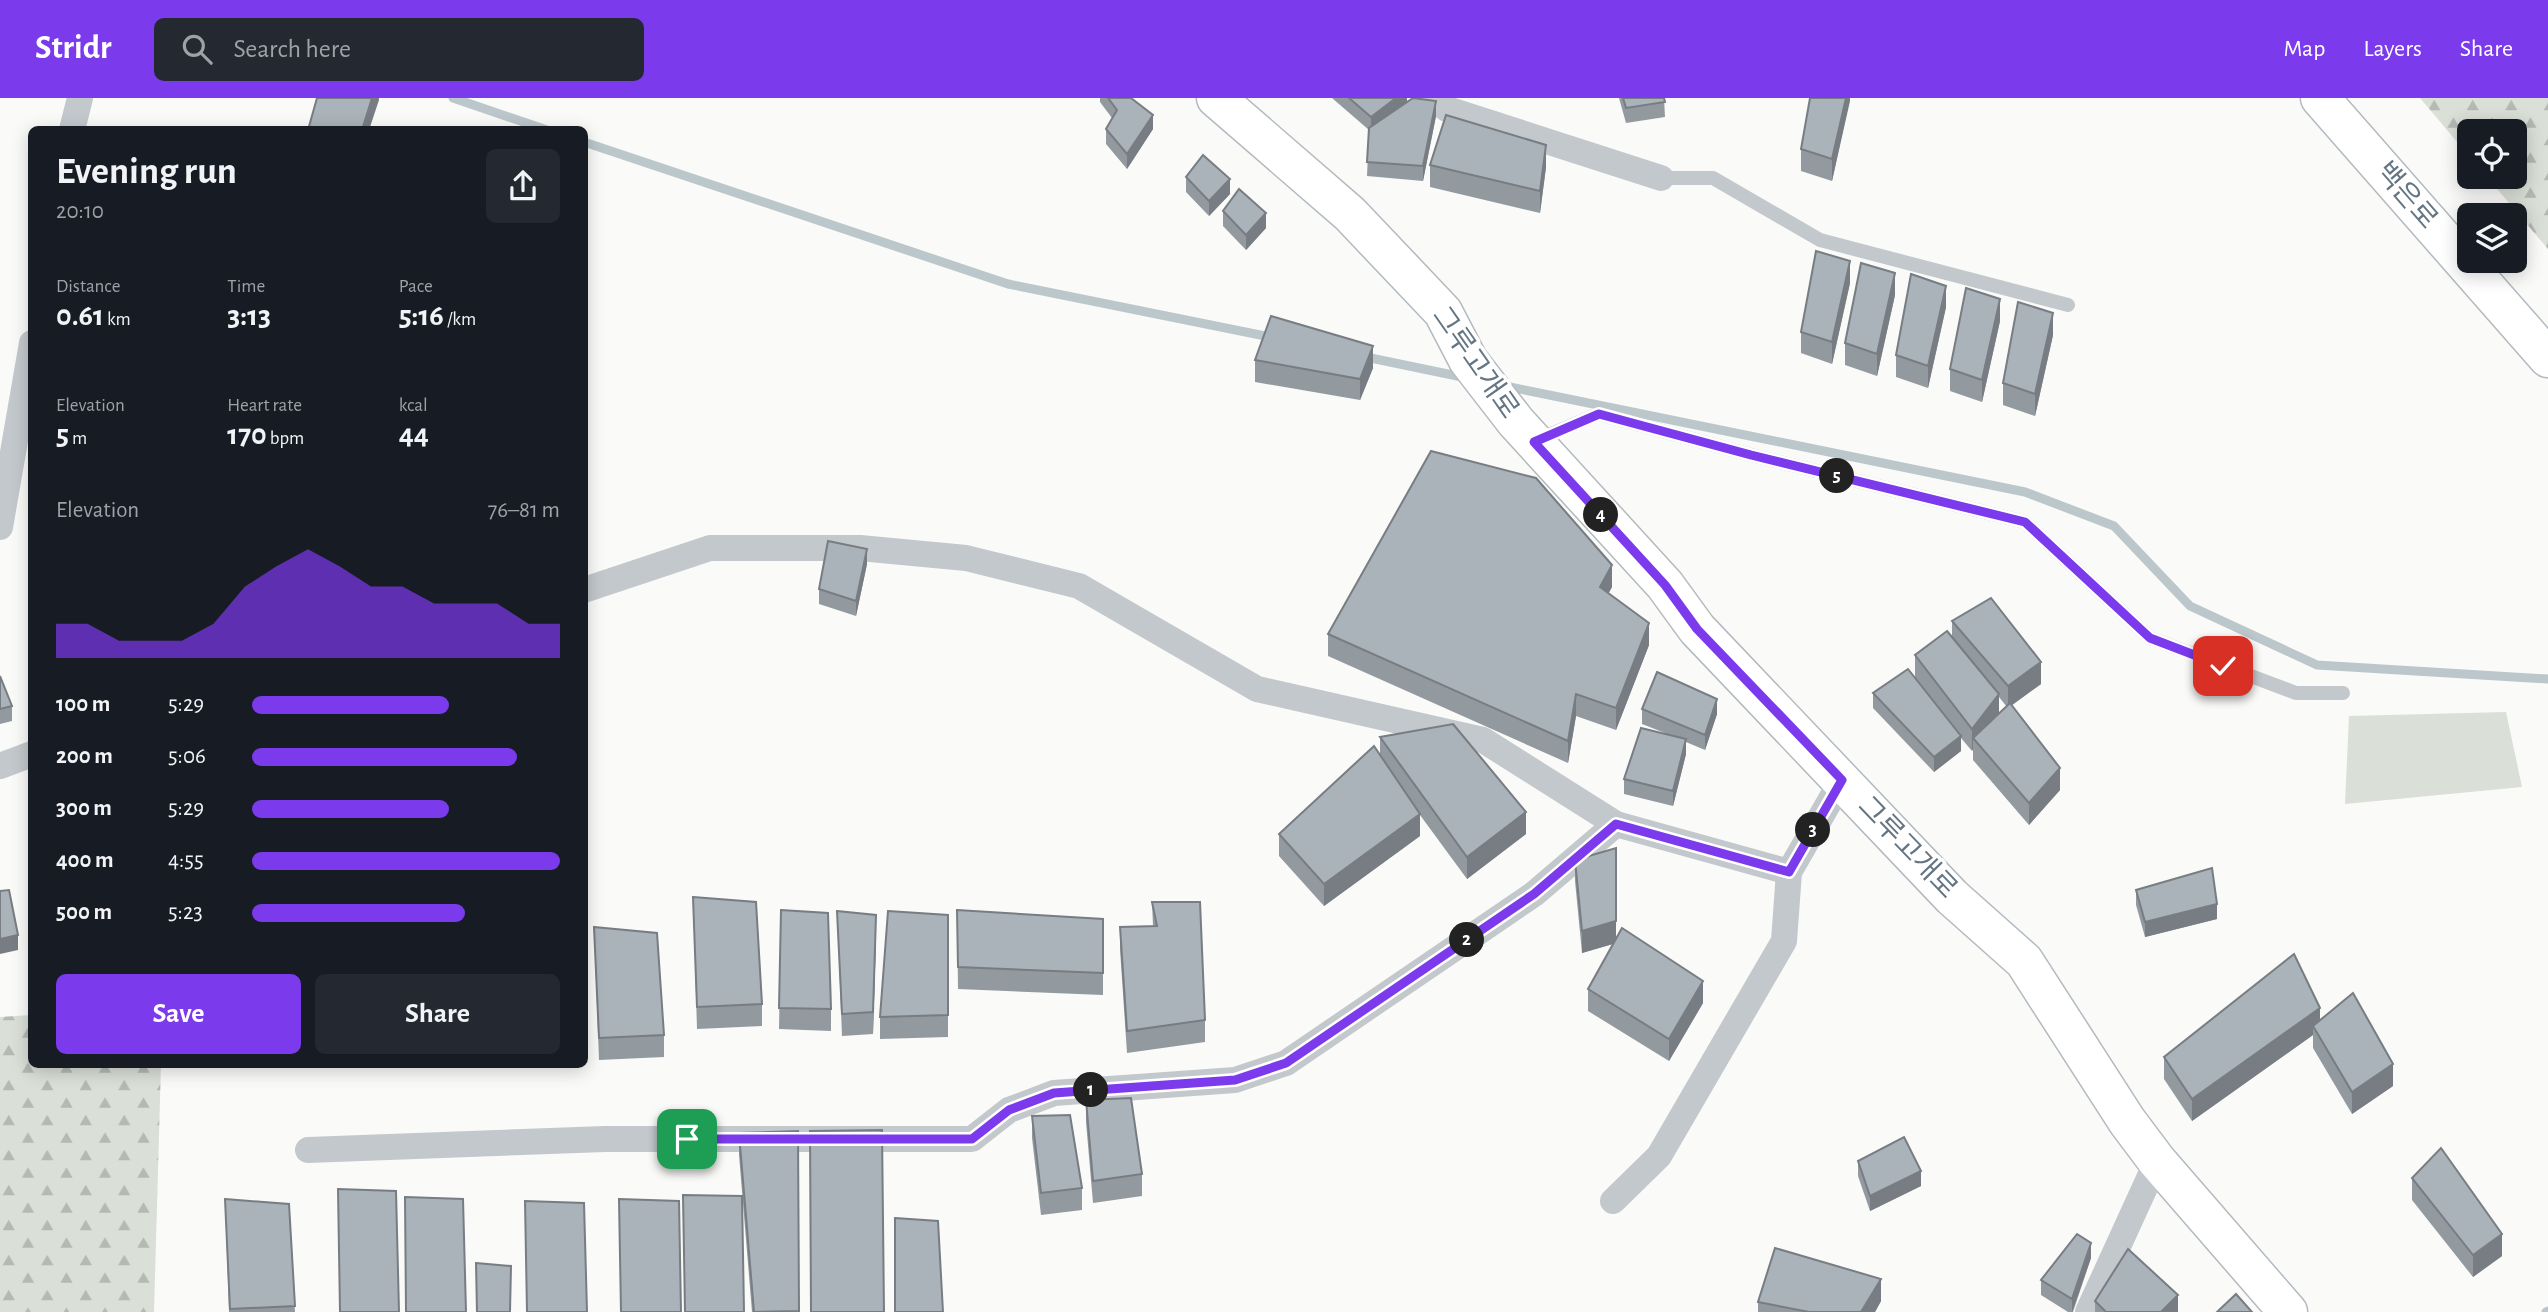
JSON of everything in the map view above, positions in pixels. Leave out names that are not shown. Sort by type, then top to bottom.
[{"type":"street","points":[[73,126],[80,98]]},
{"type":"street","name":"그루고개로","points":[[1216,98],[1350,214],[1443,312],[1468,360],[1525,432],[1665,585],[1697,629],[1952,897],[2024,961],[2127,1121],[2157,1161],[2288,1312]]},
{"type":"street","points":[[1434,98],[1447,110],[1661,178]]},
{"type":"street","name":"백은로","points":[[2320,98],[2548,358]]},
{"type":"street","points":[[0,527],[28,366]]},
{"type":"street","points":[[588,589],[710,548],[860,548],[966,558],[1079,586],[1257,689],[1483,740],[1616,824],[1789,872]]},
{"type":"street","points":[[0,766],[28,756]]},
{"type":"street","points":[[1613,1201],[1659,1156],[1784,941],[1789,872],[1842,780]]},
{"type":"street","points":[[307,1150],[605,1139],[972,1139],[1009,1110],[1054,1093],[1235,1080],[1286,1063],[1534,894],[1616,824]]},
{"type":"street","points":[[2088,1312],[2157,1161]]},
{"type":"lane","points":[[1661,178],[1713,178],[1821,240],[2068,305]]},
{"type":"lane","points":[[1525,432],[1599,414],[1751,455],[2025,522],[2150,638],[2296,693],[2343,694]]},
{"type":"green space","points":[[2420,98],[2548,98],[2548,249],[2527,224],[2527,203],[2509,203],[2497,189],[2527,189],[2527,119],[2457,119],[2457,142]]},
{"type":"green space","points":[[2506,712],[2522,787],[2345,804],[2349,716]]},
{"type":"green space","points":[[28,1015],[28,1068],[161,1068],[154,1312],[0,1312],[0,1017]]},
{"type":"building","points":[[317,98],[372,98],[363,126],[309,126]]},
{"type":"building","points":[[1108,98],[1131,98],[1153,115],[1127,154],[1106,129],[1117,110]]},
{"type":"building","points":[[1349,98],[1396,98],[1371,117]]},
{"type":"building","points":[[1413,98],[1436,101],[1423,166],[1367,162],[1369,128]]},
{"type":"building","points":[[1623,98],[1664,98],[1665,102],[1626,108]]},
{"type":"building","points":[[1810,98],[1846,98],[1832,159],[1801,149]]},
{"type":"building","points":[[1446,115],[1546,145],[1540,191],[1430,165]]},
{"type":"building","points":[[1203,155],[1230,179],[1209,201],[1186,177]]},
{"type":"building","points":[[1239,189],[1266,213],[1246,235],[1223,211]]},
{"type":"building","points":[[1816,251],[1850,261],[1832,342],[1801,332]]},
{"type":"building","points":[[1861,263],[1895,273],[1877,354],[1845,343]]},
{"type":"building","points":[[1911,274],[1946,286],[1928,366],[1896,355]]},
{"type":"building","points":[[1966,288],[2000,299],[1982,380],[1950,369]]},
{"type":"building","points":[[2018,302],[2053,313],[2035,394],[2003,383]]},
{"type":"building","points":[[1271,316],[1373,346],[1360,379],[1255,360]]},
{"type":"building","points":[[1431,451],[1536,478],[1612,565],[1600,587],[1649,623],[1616,708],[1576,694],[1568,741],[1328,634]]},
{"type":"building","points":[[828,541],[867,549],[856,601],[819,589]]},
{"type":"building","points":[[1991,598],[2041,662],[2008,686],[1952,621]]},
{"type":"building","points":[[1947,631],[1999,694],[1972,729],[1915,655]]},
{"type":"building","points":[[1908,669],[1961,736],[1934,757],[1873,693]]},
{"type":"building","points":[[1657,672],[1717,699],[1705,735],[1642,709]]},
{"type":"building","points":[[0,676],[12,706],[0,709]]},
{"type":"building","points":[[2010,703],[2060,768],[2029,803],[1973,738]]},
{"type":"building","points":[[1453,724],[1526,812],[1467,857],[1380,737]]},
{"type":"building","points":[[1641,728],[1686,739],[1673,791],[1624,779]]},
{"type":"building","points":[[1374,746],[1420,814],[1324,884],[1279,834]]},
{"type":"building","points":[[1616,848],[1616,921],[1582,931],[1575,860]]},
{"type":"building","points":[[2212,868],[2217,904],[2145,922],[2136,890]]},
{"type":"building","points":[[9,890],[18,935],[0,939],[0,891]]},
{"type":"building","points":[[693,897],[756,902],[762,1004],[697,1007]]},
{"type":"building","points":[[1152,902],[1200,902],[1205,1020],[1127,1031],[1120,927],[1157,926]]},
{"type":"building","points":[[781,910],[828,913],[831,1009],[779,1008]]},
{"type":"building","points":[[957,910],[1103,919],[1103,973],[958,967]]},
{"type":"building","points":[[837,911],[876,915],[873,1012],[842,1014]]},
{"type":"building","points":[[888,911],[948,915],[948,1015],[880,1017]]},
{"type":"building","points":[[594,927],[657,933],[664,1035],[599,1038]]},
{"type":"building","points":[[1622,928],[1703,981],[1669,1039],[1588,989]]},
{"type":"building","points":[[2294,954],[2320,1008],[2192,1099],[2164,1057]]},
{"type":"building","points":[[2353,993],[2393,1064],[2352,1092],[2313,1026]]},
{"type":"building","points":[[1131,1098],[1142,1174],[1093,1181],[1086,1100]]},
{"type":"building","points":[[1070,1115],[1082,1188],[1041,1193],[1032,1116]]},
{"type":"building","points":[[882,1130],[884,1312],[811,1312],[810,1131]]},
{"type":"building","points":[[798,1131],[799,1311],[754,1312],[739,1133]]},
{"type":"building","points":[[1904,1137],[1921,1171],[1870,1196],[1858,1161]]},
{"type":"building","points":[[2441,1148],[2502,1234],[2473,1255],[2412,1178]]},
{"type":"building","points":[[338,1189],[396,1191],[399,1312],[340,1312]]},
{"type":"building","points":[[683,1195],[742,1196],[744,1312],[685,1312]]},
{"type":"building","points":[[405,1197],[463,1199],[466,1312],[406,1312]]},
{"type":"building","points":[[225,1199],[289,1204],[295,1306],[230,1309]]},
{"type":"building","points":[[619,1199],[679,1201],[681,1312],[621,1312]]},
{"type":"building","points":[[525,1201],[584,1203],[587,1312],[527,1312]]},
{"type":"building","points":[[895,1218],[938,1221],[943,1312],[895,1312]]},
{"type":"building","points":[[2077,1234],[2091,1243],[2072,1299],[2041,1280]]},
{"type":"building","points":[[1775,1248],[1881,1279],[1861,1312],[1809,1312],[1758,1302]]},
{"type":"building","points":[[2128,1249],[2178,1295],[2161,1312],[2106,1312],[2095,1301]]},
{"type":"building","points":[[476,1263],[511,1266],[510,1312],[477,1312]]},
{"type":"building","points":[[2236,1294],[2252,1312],[2217,1312]]},
{"type":"waterway","points":[[453,98],[535,126]]},
{"type":"waterway","points":[[588,143],[1008,284],[1275,338]]},
{"type":"waterway","points":[[1361,356],[1467,378]]},
{"type":"waterway","points":[[1505,386],[2025,492],[2114,526],[2190,606],[2317,665],[2548,679]]},
{"type":"route","points":[[687,1139],[972,1139],[1009,1110],[1054,1093],[1235,1080],[1286,1063],[1534,894],[1616,824],[1789,872],[1842,780],[1697,629],[1665,585],[1534,442],[1599,414],[1751,455],[2025,522],[2150,638],[2223,666]]}]
